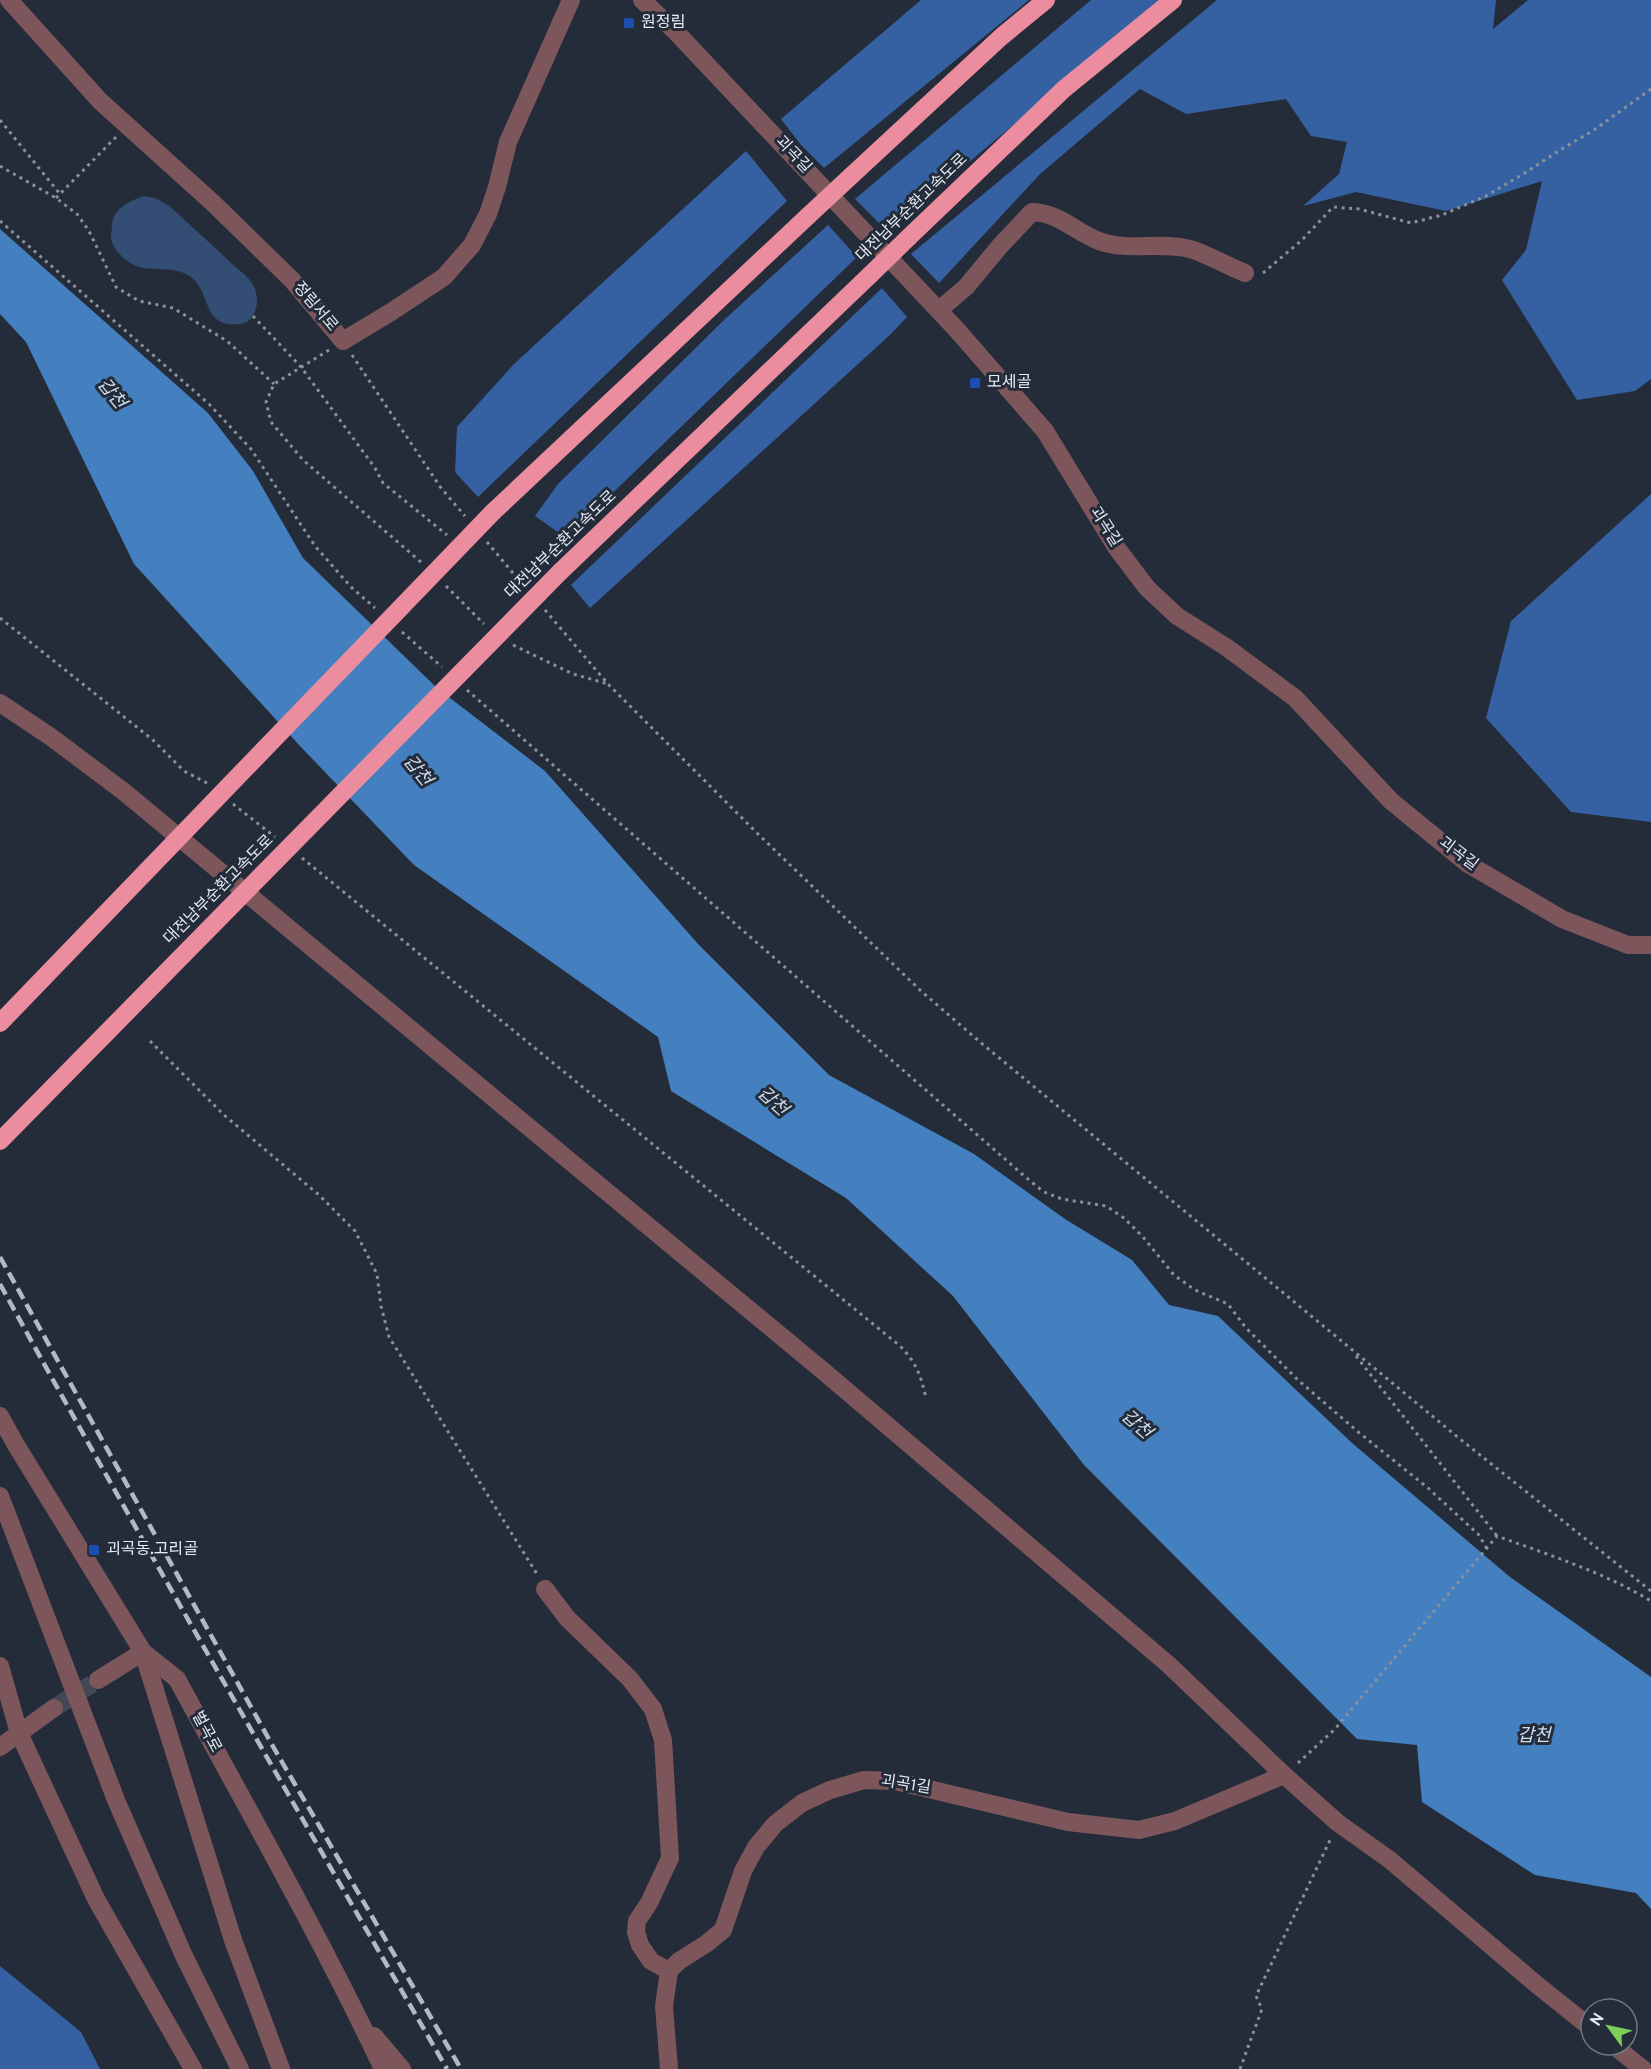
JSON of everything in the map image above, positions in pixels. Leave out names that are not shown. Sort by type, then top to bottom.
[{"type":"highway","points":[[0,1023],[493,512],[1001,37],[1046,0]]},
{"type":"highway","name":"대전남부순환고속도로","points":[[0,1141],[560,572],[1064,89],[1173,0]]},
{"type":"street","name":"정림서로","points":[[9,0],[100,100],[213,203],[292,280],[343,340],[444,277],[472,244],[488,214],[508,141],[571,0]]},
{"type":"street","name":"괴곡길","points":[[642,0],[676,32],[939,310],[1045,431],[1116,547],[1147,588],[1177,616],[1226,647],[1295,698],[1391,801],[1468,864],[1562,919],[1628,945],[1651,945]]},
{"type":"street","points":[[939,310],[966,287],[1032,212],[1060,218],[1098,241],[1119,246],[1171,246],[1191,249],[1245,273]]},
{"type":"street","points":[[0,703],[51,737],[123,791],[822,1370],[1169,1665],[1284,1775],[1338,1823],[1390,1860],[1579,2018]]},
{"type":"street","name":"벌곡로","points":[[0,1416],[143,1652],[177,1679],[383,2069]]},
{"type":"street","points":[[0,1496],[116,1800],[184,1956],[240,2069]]},
{"type":"street","points":[[545,1589],[567,1618],[630,1679],[653,1709],[663,1740],[670,1858],[649,1903],[637,1921],[636,1932],[640,1945],[651,1961],[669,1971],[664,2006],[669,2069]]},
{"type":"street","points":[[98,1680],[143,1652],[233,1940],[281,2069]]},
{"type":"street","points":[[0,1666],[18,1733],[96,1899],[192,2069]]},
{"type":"street","points":[[0,1747],[54,1708]]},
{"type":"street","name":"괴곡1길","points":[[669,1971],[679,1961],[723,1930],[743,1871],[756,1847],[775,1824],[802,1803],[830,1790],[864,1780],[895,1781],[1068,1822],[1138,1830],[1175,1821],[1284,1775]]},
{"type":"street","points":[[358,2018],[402,2069]]},
{"type":"street","points":[[1628,2057],[1643,2069]]},
{"type":"path","points":[[1245,273],[1263,273],[1302,240],[1333,207],[1359,209],[1411,224],[1485,196],[1594,130],[1651,89]]},
{"type":"path","points":[[0,120],[60,194]]},
{"type":"path","points":[[56,198],[128,126]]},
{"type":"path","points":[[0,166],[56,198],[77,214],[89,231],[116,287],[139,301],[173,308],[227,340],[274,384]]},
{"type":"path","points":[[0,221],[208,404],[250,449],[315,546],[351,587],[376,609]]},
{"type":"path","points":[[253,316],[301,367],[375,468],[383,483],[448,536]]},
{"type":"path","points":[[429,569],[297,452],[271,422],[267,402],[274,384],[343,340],[441,488],[472,524]]},
{"type":"path","points":[[487,542],[526,587]]},
{"type":"path","points":[[444,584],[492,631]]},
{"type":"path","points":[[541,605],[608,684],[758,834],[921,991],[989,1050],[1460,1439],[1651,1591]]},
{"type":"path","points":[[0,618],[153,741],[184,771],[209,784]]},
{"type":"path","points":[[400,631],[443,669]]},
{"type":"path","points":[[510,644],[573,674],[608,684]]},
{"type":"path","points":[[461,684],[1029,1180],[1044,1192],[1062,1199],[1106,1206],[1124,1218],[1143,1237],[1174,1275],[1195,1290],[1228,1304],[1246,1328],[1298,1380],[1428,1488],[1479,1535],[1487,1549]]},
{"type":"path","points":[[227,799],[282,842]]},
{"type":"path","points":[[300,856],[900,1346],[913,1359],[926,1398]]},
{"type":"path","points":[[150,1041],[224,1115],[320,1195],[355,1231],[377,1274],[381,1306],[389,1336],[489,1494],[545,1589]]},
{"type":"path","points":[[1351,1349],[1497,1536],[1577,1566],[1651,1600]]},
{"type":"path","points":[[1314,1750],[1335,1729],[1497,1536]]},
{"type":"path","points":[[1240,2069],[1262,2009],[1257,1996],[1338,1823]]},
{"type":"shaded area","points":[[921,0],[1029,0],[824,168],[801,145],[781,119]]},
{"type":"shaded area","points":[[1091,0],[1162,0],[887,231],[855,199]]},
{"type":"shaded area","points":[[1217,0],[1496,0],[1493,29],[1528,0],[1651,0],[1651,379],[1635,391],[1577,400],[1502,280],[1526,250],[1542,181],[1446,211],[1356,192],[1303,206],[1339,174],[1347,142],[1311,136],[1286,99],[1186,114],[1140,89],[1040,174],[939,283],[911,254]]},
{"type":"shaded area","points":[[746,151],[787,201],[478,497],[455,472],[457,427],[514,364]]},
{"type":"shaded area","points":[[144,196],[155,198],[168,205],[250,280],[255,288],[257,305],[249,320],[235,324],[221,322],[211,313],[199,286],[188,275],[171,270],[138,267],[119,253],[111,239],[115,214],[123,206]]},
{"type":"shaded area","points":[[828,225],[857,257],[566,538],[535,516],[558,484],[725,319]]},
{"type":"shaded area","points":[[882,288],[907,317],[590,608],[571,585]]},
{"type":"shaded area","points":[[1651,494],[1651,822],[1571,812],[1486,718],[1511,621]]},
{"type":"shaded area","points":[[0,1966],[81,2032],[100,2069],[0,2069]]},
{"type":"water","name":"갑천","points":[[0,229],[208,413],[253,471],[303,558],[437,688],[545,771],[699,945],[829,1075],[974,1154],[1065,1219],[1132,1260],[1169,1305],[1218,1316],[1352,1443],[1510,1577],[1651,1677],[1651,1909],[1636,1893],[1535,1875],[1422,1802],[1417,1745],[1357,1739],[1084,1465],[953,1296],[846,1198],[671,1091],[658,1037],[414,865],[300,746],[134,564],[26,342],[0,314]]},
{"type":"tunnel","points":[[54,1708],[98,1680]]},
{"type":"railway","points":[[0,1257],[275,1750],[461,2069]]},
{"type":"railway","points":[[0,1284],[165,1580],[447,2069]]},
{"type":"place","name":"원정림","points":[[629,23]]},
{"type":"place","name":"모세골","points":[[975,383]]},
{"type":"place","name":"괴곡동.고리골","points":[[94,1550]]}]
